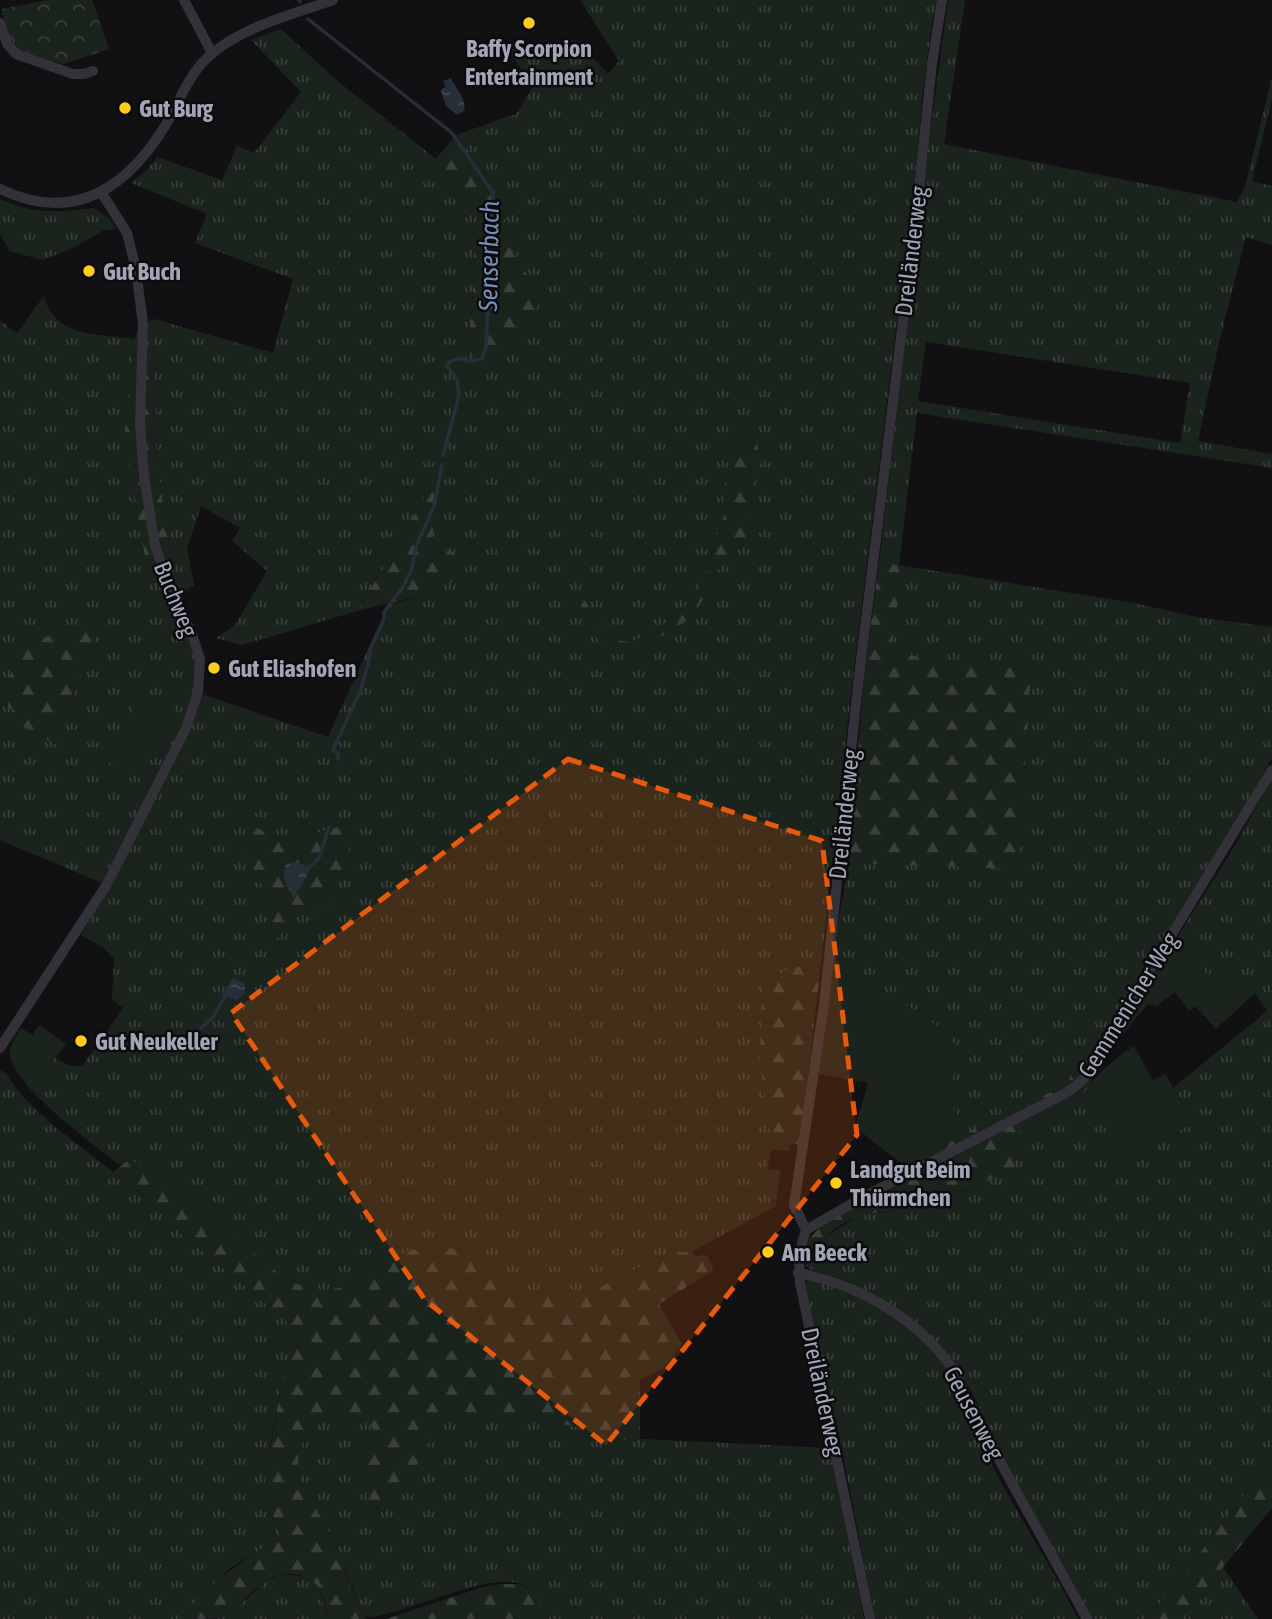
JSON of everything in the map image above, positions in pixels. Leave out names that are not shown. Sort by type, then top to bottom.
[{"type":"street","points":[[184,0],[212,53]]},
{"type":"street","points":[[0,189],[26,199],[53,203],[76,201],[101,192],[125,176],[146,155],[197,68],[212,53],[254,29],[333,0]]},
{"type":"street","name":"Dreiländerweg","points":[[870,1619],[798,1273],[799,1253],[806,1230],[794,1205],[824,1004],[859,676],[916,216],[933,53],[942,0]]},
{"type":"street","points":[[0,23],[7,44],[16,54],[73,74],[93,71]]},
{"type":"street","name":"Buchweg","points":[[0,1048],[107,884],[186,728],[198,692],[200,659],[155,546],[144,476],[141,423],[143,324],[134,258],[127,233],[101,192]]},
{"type":"street","name":"Gemmenicher Weg","points":[[806,1230],[865,1196],[1052,1100],[1089,1076],[1119,1021],[1272,770]]},
{"type":"street","name":"Geusenweg","points":[[798,1273],[841,1285],[885,1306],[924,1335],[942,1353],[1087,1619]]},
{"type":"highlighted area","points":[[568,759],[822,841],[857,1135],[606,1445],[425,1300],[231,1013]]},
{"type":"green space","points":[[48,0],[92,0],[109,49],[63,64],[16,49],[10,39],[1,9]]},
{"type":"green space","points":[[580,0],[938,0],[932,22],[923,91],[821,964],[791,968],[766,1106],[772,1149],[767,1169],[780,1170],[776,1206],[691,1252],[671,1252],[578,1298],[518,1290],[498,1272],[458,1248],[421,1252],[377,1265],[352,1284],[327,1291],[289,1283],[178,1190],[143,1164],[127,1161],[119,1165],[58,1116],[31,1090],[55,1058],[70,1066],[82,1066],[123,1008],[112,999],[114,959],[104,948],[81,935],[110,886],[201,694],[328,737],[388,605],[427,594],[436,549],[432,536],[437,515],[438,474],[357,611],[242,645],[216,638],[235,625],[267,571],[232,541],[240,528],[201,506],[187,548],[194,584],[186,591],[175,593],[156,451],[154,319],[273,353],[293,279],[195,243],[207,214],[131,183],[146,171],[157,157],[222,180],[237,146],[254,153],[301,92],[251,40],[281,29],[334,78],[436,159],[478,209],[469,353],[543,300],[507,243],[504,196],[456,135],[516,114],[534,85],[507,50],[576,40],[608,74],[619,61]],"holes":[[[734,442],[742,548],[726,546],[693,617],[617,654],[590,628],[575,592],[585,601],[611,639],[630,642],[650,635],[691,601],[703,582],[725,512],[723,492]],[[350,824],[269,932],[277,907],[286,841]]]},
{"type":"green space","points":[[948,0],[965,0],[944,144],[1237,202],[1245,186],[1272,77],[1272,99],[1252,181],[1272,186],[1272,245],[1246,237],[1220,338],[1198,441],[1272,454],[1272,468],[917,413],[899,565],[879,563]],"holes":[[[926,342],[1190,383],[1180,443],[918,401]]]},
{"type":"green space","points":[[456,135],[504,196],[507,243],[543,300],[482,363],[469,353],[478,209],[436,159]]},
{"type":"green space","points":[[0,199],[35,210],[69,211],[94,208],[110,219],[116,229],[102,231],[73,248],[42,260],[10,251],[0,234]]},
{"type":"green space","points":[[43,297],[49,309],[65,326],[94,334],[134,339],[124,438],[165,587],[189,636],[196,662],[195,692],[183,726],[102,883],[0,840],[0,321],[17,333]],"holes":[[[97,628],[76,691],[56,713]]]},
{"type":"green space","points":[[154,319],[156,451],[175,593],[165,587],[145,557],[124,438],[134,339],[142,325]]},
{"type":"green space","points":[[734,441],[757,442],[760,464],[743,548],[726,546],[726,556],[693,617],[631,655],[617,654],[604,648],[590,628],[574,590],[585,601],[611,639],[630,642],[650,635],[691,601],[703,582],[725,512],[723,492]]},
{"type":"green space","points":[[438,471],[437,515],[432,536],[436,549],[452,551],[462,567],[457,579],[427,594],[357,611],[404,535]]},
{"type":"green space","points":[[879,563],[899,565],[899,593],[892,645],[898,654],[1031,670],[1019,869],[849,863],[864,677]]},
{"type":"green space","points":[[899,565],[1133,603],[1197,617],[1272,627],[1272,758],[1249,801],[1115,1016],[1090,1062],[1083,1060],[1076,1063],[1066,1085],[965,1135],[950,1101],[957,1049],[832,955],[849,863],[1019,868],[1031,670],[898,654],[892,645],[899,593]]},
{"type":"green space","points":[[66,627],[97,628],[76,691],[56,713],[57,745],[29,730],[8,705],[9,677],[24,649]]},
{"type":"green space","points":[[142,691],[175,708],[141,778],[107,761]]},
{"type":"green space","points":[[1272,779],[1272,1458],[1171,1591],[1146,1619],[1091,1619],[1002,1460],[972,1392],[949,1357],[891,1306],[847,1281],[809,1269],[806,1265],[827,1236],[858,1216],[917,1206],[967,1190],[1017,1133],[1086,1091],[1095,1096],[1194,1121],[1173,1088],[1267,1011],[1234,970],[1215,987],[1191,952],[1187,922]]},
{"type":"green space","points":[[245,823],[286,841],[350,824],[358,827],[325,912],[298,914],[275,941],[269,932],[277,907],[245,859]]},
{"type":"green space","points":[[1187,922],[1191,952],[1215,987],[1234,970],[1255,993],[1216,1029],[1195,1006],[1189,1011],[1175,992],[1157,1006],[1148,1004],[1122,1035],[1118,1033]]},
{"type":"green space","points":[[832,955],[949,1034],[957,1049],[950,1101],[965,1135],[902,1164],[855,1127],[868,1083],[818,1074]]},
{"type":"green space","points":[[821,964],[800,1145],[790,1143],[789,1151],[772,1149],[760,1062],[762,983],[791,968]]},
{"type":"green space","points":[[39,1025],[66,1044],[31,1090],[14,1067],[10,1054],[11,1046],[21,1028],[32,1035]]},
{"type":"green space","points":[[1134,1046],[1153,1080],[1165,1074],[1194,1122],[1119,1166],[1095,1096],[1086,1091],[1101,1072]]},
{"type":"green space","points":[[1083,1060],[1090,1062],[1092,1081],[1086,1091],[1017,1133],[1014,1169],[918,1206],[868,1214],[845,1222],[824,1239],[806,1265],[805,1248],[809,1239],[841,1214],[907,1181],[902,1164],[1066,1085],[1076,1063]]},
{"type":"green space","points":[[0,1070],[23,1097],[54,1126],[155,1205],[168,1223],[285,1319],[294,1330],[298,1343],[283,1375],[270,1447],[270,1507],[281,1537],[230,1568],[181,1619],[0,1619]]},
{"type":"green space","points":[[127,1161],[143,1164],[178,1190],[289,1282],[327,1291],[352,1284],[377,1265],[413,1249],[422,1252],[458,1248],[498,1272],[518,1290],[578,1298],[671,1252],[707,1255],[714,1270],[659,1304],[682,1344],[664,1368],[640,1380],[640,1439],[606,1440],[586,1429],[554,1422],[459,1412],[447,1416],[434,1433],[390,1509],[383,1512],[373,1502],[359,1471],[359,1457],[374,1433],[371,1424],[350,1414],[330,1412],[313,1424],[299,1450],[297,1475],[329,1532],[363,1617],[367,1619],[329,1619],[319,1588],[308,1578],[288,1574],[269,1579],[219,1618],[181,1619],[214,1583],[281,1537],[270,1507],[265,1480],[283,1375],[298,1343],[294,1330],[285,1319],[168,1223],[155,1205],[113,1172]]},
{"type":"green space","points":[[810,1280],[866,1301],[902,1321],[933,1347],[945,1362],[965,1400],[992,1465],[1078,1619],[875,1619],[841,1445],[804,1282]]},
{"type":"green space","points":[[330,1412],[350,1414],[371,1424],[374,1432],[362,1479],[377,1509],[383,1512],[390,1508],[447,1416],[460,1412],[554,1422],[586,1429],[606,1440],[640,1439],[830,1448],[864,1619],[535,1619],[539,1596],[521,1584],[505,1582],[464,1589],[398,1611],[363,1617],[349,1579],[297,1475],[299,1450],[313,1424]]},
{"type":"green space","points":[[1272,1458],[1272,1508],[1180,1619],[1146,1619],[1171,1591]]},
{"type":"green space","points":[[1223,1567],[1258,1619],[1180,1619]]},
{"type":"green space","points":[[280,1574],[308,1577],[319,1588],[329,1619],[217,1619],[242,1603],[266,1581]]},
{"type":"green space","points":[[520,1584],[540,1596],[535,1619],[386,1619],[483,1587]]},
{"type":"water","points":[[451,78],[464,102],[464,111],[457,115],[446,106],[441,91],[446,88],[443,81]]},
{"type":"water","points":[[295,862],[311,868],[294,898],[284,873],[286,864]]},
{"type":"water","points":[[233,978],[245,984],[245,993],[237,1000],[222,995]]},
{"type":"waterway","name":"Senserbach","points":[[308,19],[452,133],[493,193],[486,348],[482,359],[467,361],[460,358],[449,362],[447,366],[457,380],[459,395],[443,456]]},
{"type":"waterway","name":"Senserbach","points":[[338,759],[338,754],[333,750],[360,692],[370,650],[384,619],[384,612],[403,587],[412,568],[416,547],[434,506],[442,465]]},
{"type":"waterway","name":"Senserbach","points":[[306,870],[319,858],[329,827]]},
{"type":"waterway","name":"Senserbach","points":[[200,1029],[214,1016],[226,995]]},
{"type":"place","name":"Baffy Scorpion Entertainment","points":[[529,23]]},
{"type":"place","name":"Gut Burg","points":[[125,108]]},
{"type":"place","name":"Gut Buch","points":[[89,271]]},
{"type":"place","name":"Gut Eliashofen","points":[[214,668]]},
{"type":"place","name":"Gut Neukeller","points":[[81,1041]]},
{"type":"place","name":"Landgut Beim Thürmchen","points":[[836,1183]]},
{"type":"place","name":"Am Beeck","points":[[768,1252]]}]
